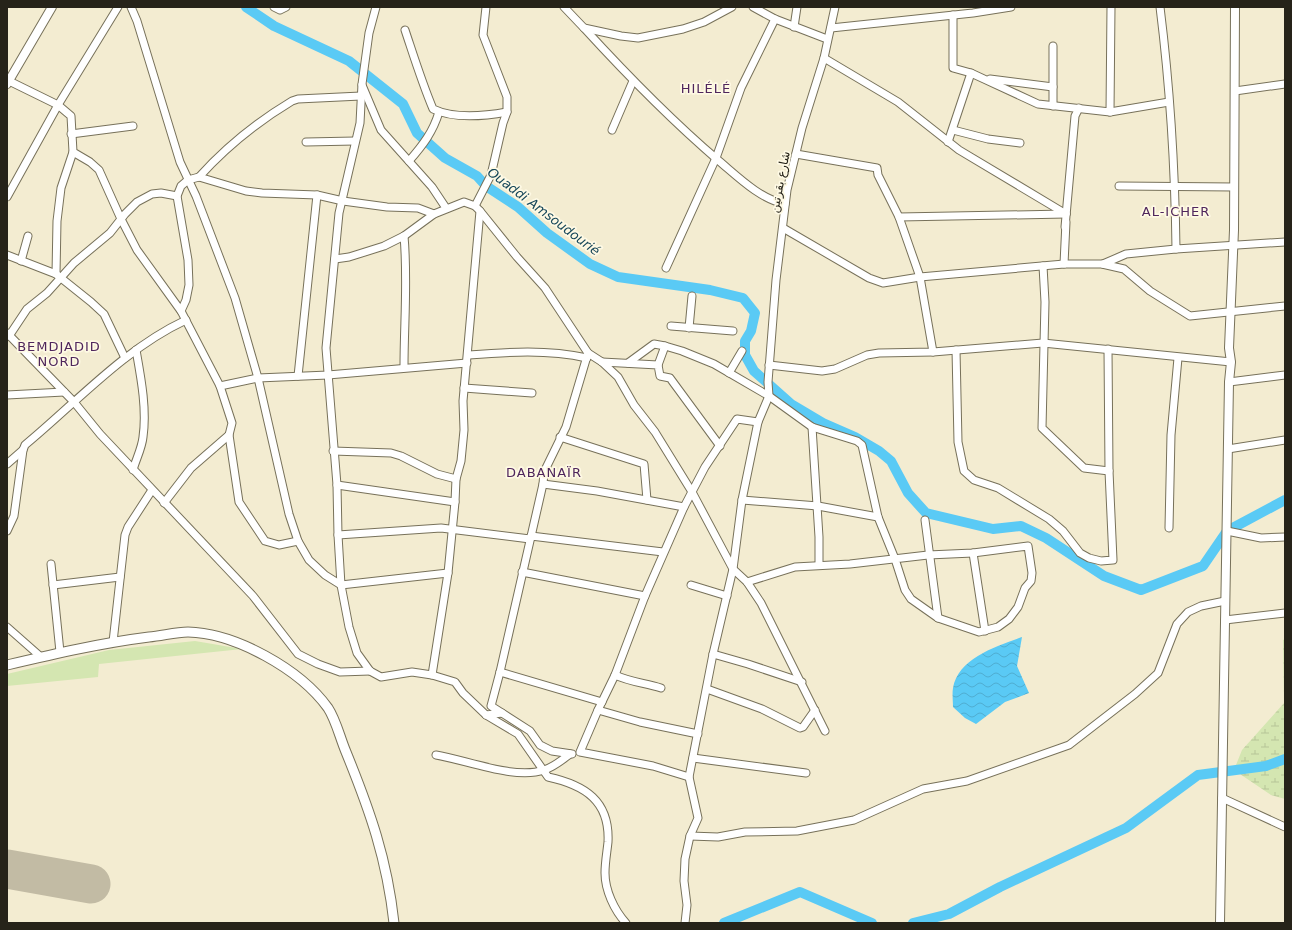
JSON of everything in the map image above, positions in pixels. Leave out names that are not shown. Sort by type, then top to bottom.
[{"type":"main road","points":[[7,665],[60,652],[113,642],[188,632],[218,636],[254,650],[307,684],[328,708],[370,810],[383,855],[394,923]]},
{"type":"street","points":[[51,7],[8,82],[58,106],[71,116],[73,152],[61,188],[57,221],[58,277]]},
{"type":"street","points":[[7,197],[58,106],[118,7]]},
{"type":"street","points":[[131,7],[137,20],[180,162],[196,196],[235,298],[258,378],[289,514],[298,541],[309,560],[325,575],[341,585],[448,573]]},
{"type":"street","points":[[274,7],[280,10],[286,7]]},
{"type":"street","points":[[376,7],[369,33],[362,84],[360,123],[339,213],[326,348],[337,485],[341,585],[353,641],[357,654],[370,671],[381,677],[412,672],[432,675],[455,682],[463,694],[486,715],[518,734],[548,777],[563,780],[592,794],[605,815],[608,840],[604,874],[613,905],[626,923]]},
{"type":"street","points":[[432,675],[448,573],[456,502],[456,479],[461,461],[464,430],[464,388],[468,355],[478,209],[491,175],[507,112],[507,97],[483,35],[486,7]]},
{"type":"street","points":[[564,7],[633,82],[674,122],[741,180],[772,200],[786,204]]},
{"type":"street","points":[[584,28],[621,36],[645,37],[697,25],[732,7]]},
{"type":"street","points":[[753,7],[775,19],[827,39]]},
{"type":"street","points":[[794,27],[797,7]]},
{"type":"street","name":"شارع بقرتين","points":[[769,396],[769,365],[776,280],[786,204],[802,128],[824,58],[835,7]]},
{"type":"street","points":[[831,28],[953,15],[1011,7]]},
{"type":"street","points":[[1110,112],[1112,7]]},
{"type":"street","points":[[1160,7],[1168,70],[1175,186],[1176,249]]},
{"type":"street","points":[[1220,923],[1229,382],[1234,187],[1235,7]]},
{"type":"street","points":[[953,15],[952,68],[971,73],[1038,104],[1110,112],[1170,102]]},
{"type":"street","points":[[666,268],[716,158],[741,88],[775,19]]},
{"type":"street","points":[[405,30],[425,91],[433,109],[439,112],[492,115],[507,112]]},
{"type":"street","points":[[1053,46],[1053,106]]},
{"type":"street","points":[[824,58],[898,102],[948,142],[1066,214]]},
{"type":"street","points":[[948,142],[971,73]]},
{"type":"street","points":[[982,78],[1053,87]]},
{"type":"street","points":[[612,130],[633,82]]},
{"type":"street","points":[[362,84],[381,130],[432,187],[446,208]]},
{"type":"street","points":[[1235,91],[1285,84]]},
{"type":"street","points":[[199,177],[215,159],[238,139],[292,101],[298,99],[361,96]]},
{"type":"street","points":[[1065,227],[1075,116],[1078,108]]},
{"type":"street","points":[[409,161],[424,140],[432,132],[439,112]]},
{"type":"street","points":[[71,134],[133,126]]},
{"type":"street","points":[[952,130],[1020,143]]},
{"type":"street","points":[[306,142],[355,141]]},
{"type":"street","points":[[73,152],[90,162],[99,170],[121,219],[141,256],[186,320],[220,386],[231,418],[229,435],[239,502],[265,541],[279,545],[298,541]]},
{"type":"street","points":[[796,154],[877,168],[878,175],[899,217],[920,277],[933,352]]},
{"type":"street","points":[[180,311],[186,300],[189,285],[188,260],[177,196],[180,186],[188,180],[199,177],[246,191],[317,195],[343,201],[387,207],[418,208],[434,214]]},
{"type":"street","points":[[1119,186],[1234,187]]},
{"type":"street","points":[[177,196],[161,193],[152,194],[137,202],[110,233],[58,277],[47,293],[27,309],[8,335],[74,402],[133,470],[253,596],[298,654],[318,664],[340,672],[370,671]]},
{"type":"street","points":[[298,376],[317,195]]},
{"type":"street","points":[[334,259],[366,252],[404,236],[434,214],[464,202],[478,209],[517,257],[545,288],[588,356],[568,421],[544,472],[543,484],[500,672],[490,706],[530,731],[540,745],[552,751],[570,754],[580,752],[653,766],[689,776]]},
{"type":"street","points":[[1064,264],[1066,214]]},
{"type":"street","points":[[899,217],[1066,214]]},
{"type":"street","points":[[783,228],[875,281],[883,283],[920,277],[1064,264],[1102,264],[1124,269],[1150,291],[1190,316],[1285,306]]},
{"type":"street","points":[[21,261],[28,236]]},
{"type":"street","points":[[404,236],[407,278],[404,323],[404,368]]},
{"type":"street","points":[[1102,264],[1126,254],[1176,249],[1285,242]]},
{"type":"street","points":[[7,255],[58,277],[104,314],[125,358]]},
{"type":"street","points":[[1043,266],[1045,302],[1042,428],[1084,468],[1109,471]]},
{"type":"street","points":[[690,328],[692,296]]},
{"type":"street","points":[[7,531],[14,516],[23,450],[25,445],[125,358],[163,330],[186,320]]},
{"type":"street","points":[[671,326],[733,331]]},
{"type":"street","points":[[769,365],[822,371],[835,369],[867,355],[879,353],[933,352],[1043,343],[1108,349],[1178,358],[1230,362]]},
{"type":"street","points":[[628,364],[654,344],[700,357],[769,396],[812,427],[857,441],[862,445],[878,516],[895,559],[905,590],[911,599],[938,618],[974,631],[985,631],[998,627],[1009,619],[1018,607],[1025,588],[1031,581],[1032,573],[1028,546],[973,553],[928,555],[895,559],[794,568],[747,582]]},
{"type":"street","points":[[665,346],[658,365],[660,376],[670,378],[720,446]]},
{"type":"street","points":[[956,350],[958,442],[964,471],[974,480],[998,488],[1049,519],[1063,531],[1080,553],[1089,558],[1101,561],[1113,560],[1109,471],[1108,349]]},
{"type":"street","points":[[133,470],[143,438],[144,422],[136,350]]},
{"type":"street","points":[[728,373],[742,351]]},
{"type":"street","points":[[468,355],[546,352],[588,356],[602,362],[658,365]]},
{"type":"street","points":[[1169,528],[1171,435],[1178,358]]},
{"type":"street","points":[[602,362],[618,377],[634,405],[655,432],[692,492],[734,569],[747,582],[761,603],[802,682],[825,731]]},
{"type":"street","points":[[220,386],[258,378],[328,375],[467,363]]},
{"type":"street","points":[[1229,382],[1285,375]]},
{"type":"street","points":[[464,388],[514,393],[532,393]]},
{"type":"street","points":[[7,395],[64,392]]},
{"type":"street","points":[[685,923],[687,905],[684,881],[685,859],[690,836],[698,818],[689,776],[713,654],[734,569],[742,500],[758,422],[769,396]]},
{"type":"street","points":[[580,752],[615,675],[644,596],[663,552],[705,467],[737,419],[758,422]]},
{"type":"street","points":[[812,427],[818,506],[819,565]]},
{"type":"street","points":[[164,503],[191,468],[229,435]]},
{"type":"street","points":[[560,437],[644,464],[647,500]]},
{"type":"street","points":[[1228,449],[1285,440]]},
{"type":"street","points":[[7,464],[23,450]]},
{"type":"street","points":[[334,451],[391,453],[401,456],[437,474],[456,479]]},
{"type":"street","points":[[543,484],[684,507]]},
{"type":"street","points":[[337,485],[456,502]]},
{"type":"street","points":[[113,642],[123,546],[128,526],[152,490]]},
{"type":"street","points":[[742,500],[818,506],[878,516]]},
{"type":"street","points":[[925,520],[928,555],[938,618]]},
{"type":"street","points":[[338,535],[441,528],[663,552]]},
{"type":"street","points":[[1227,531],[1261,538],[1285,537]]},
{"type":"street","points":[[973,553],[985,631]]},
{"type":"street","points":[[51,564],[60,652]]},
{"type":"street","points":[[522,572],[644,596]]},
{"type":"street","points":[[53,585],[120,577]]},
{"type":"street","points":[[691,585],[727,596]]},
{"type":"street","points":[[690,836],[718,837],[746,832],[797,831],[854,820],[923,789],[967,781],[1069,745],[1135,694],[1158,673],[1177,624],[1188,612],[1201,606],[1225,601]]},
{"type":"street","points":[[1225,620],[1285,613]]},
{"type":"street","points":[[7,627],[41,657]]},
{"type":"street","points":[[713,654],[802,682]]},
{"type":"street","points":[[500,672],[602,702]]},
{"type":"street","points":[[615,675],[631,682],[644,683],[661,688]]},
{"type":"street","points":[[707,689],[762,709],[800,728],[803,727],[815,710]]},
{"type":"street","points":[[598,710],[640,722],[698,734]]},
{"type":"street","points":[[486,715],[502,713]]},
{"type":"street","points":[[436,755],[504,771],[532,773],[558,764],[570,754]]},
{"type":"street","points":[[693,758],[806,773]]},
{"type":"street","points":[[1222,798],[1285,827]]},
{"type":"green space","points":[[1285,639],[1285,799],[1271,795],[1234,770],[1242,750],[1284,703],[1283,640]]},
{"type":"green space","points":[[195,641],[242,649],[99,664],[98,677],[7,686],[7,674],[109,650]]},
{"type":"water","points":[[1022,637],[1017,666],[1029,693],[1005,702],[976,724],[965,718],[953,707],[953,688],[956,678],[962,669],[970,661],[990,649]]},
{"type":"waterway","name":"Ouaddi Amsoudourié","points":[[246,7],[274,26],[349,61],[403,104],[417,133],[445,158],[477,176],[486,186],[518,207],[547,233],[590,264],[618,277],[710,290],[743,298],[755,313],[751,331],[745,341],[745,355],[754,371],[791,404],[823,423],[855,437],[879,451],[891,461],[908,493],[926,513],[993,529],[1021,526],[1046,538],[1104,576],[1141,590],[1203,566],[1227,531],[1285,500]]},
{"type":"waterway","points":[[913,923],[949,914],[1000,887],[1126,828],[1198,775],[1266,766],[1285,759]]},
{"type":"waterway","points":[[724,923],[800,892],[872,923]]},
{"type":"runway","points":[[7,869],[91,884]]},
{"type":"district","name":"HILÉLÉ","points":[[706,88]]},
{"type":"district","name":"AL-ICHER","points":[[1176,211]]},
{"type":"district","name":"BEMDJADID NORD","points":[[59,354]]},
{"type":"district","name":"DABANAÏR","points":[[544,472]]}]
